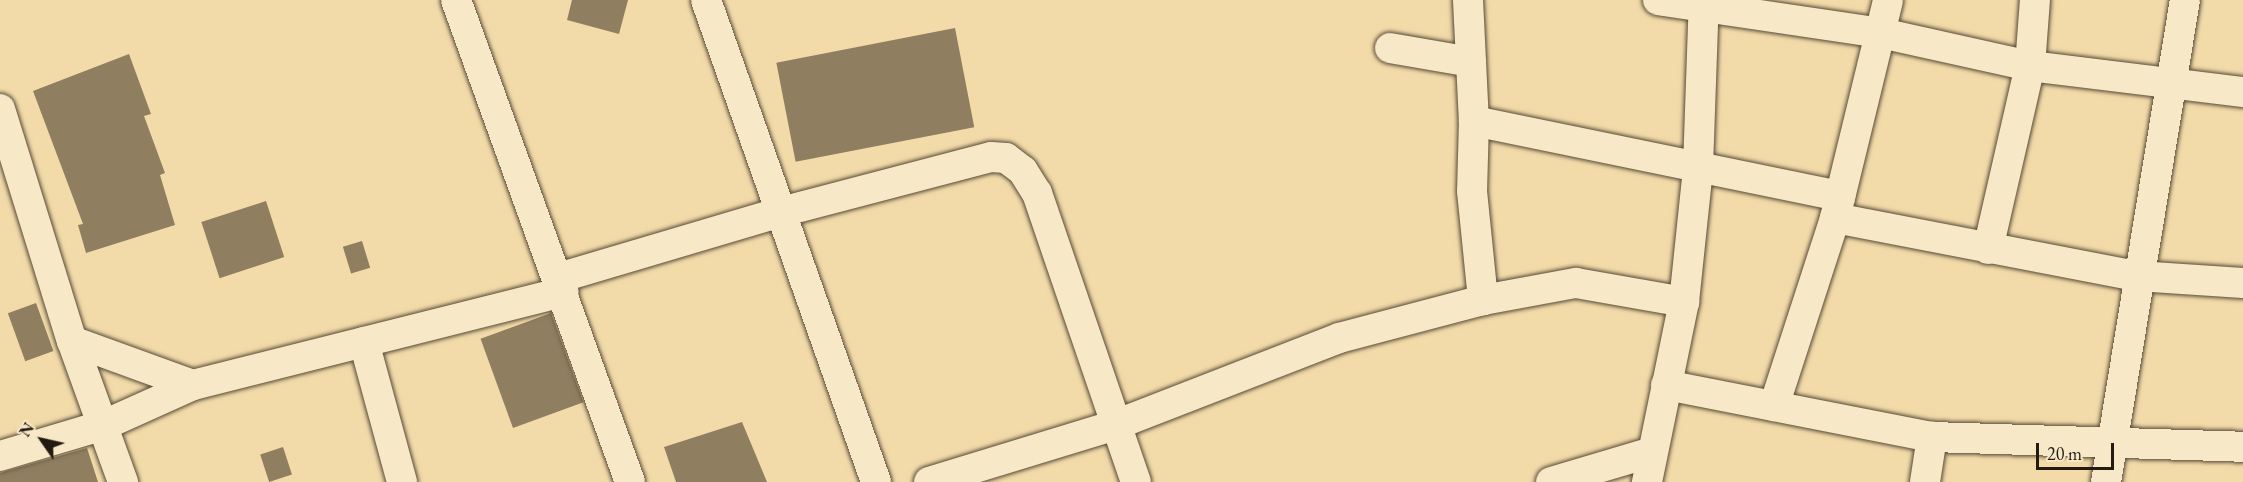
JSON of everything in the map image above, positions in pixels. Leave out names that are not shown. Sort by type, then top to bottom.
[{"type":"street","points":[[456,0],[561,285],[630,482]]},
{"type":"street","points":[[706,0],[876,482]]},
{"type":"street","points":[[1468,0],[1474,122],[1472,191],[1483,300]]},
{"type":"street","points":[[1658,0],[1705,4],[1881,33],[2030,66],[2243,92]]},
{"type":"street","points":[[1774,406],[1837,207],[1888,0]]},
{"type":"street","points":[[1988,249],[2030,66],[2035,0]]},
{"type":"street","points":[[2106,482],[2109,445],[2185,0]]},
{"type":"street","points":[[1647,482],[1684,302],[1698,168],[1705,4]]},
{"type":"street","points":[[1390,48],[1471,63]]},
{"type":"street","points":[[0,109],[72,341],[123,482]]},
{"type":"street","points":[[1474,122],[1698,168],[1988,249],[2138,276],[2243,283]]},
{"type":"street","points":[[0,456],[104,425],[193,385],[364,342],[561,285],[782,212],[991,157],[1006,158],[1023,171],[1037,193],[1114,425],[1136,482]]},
{"type":"street","points":[[929,482],[1114,425],[1339,338],[1483,300],[1576,283],[1684,302]]},
{"type":"street","points":[[72,341],[193,385]]},
{"type":"street","points":[[364,342],[402,482]]},
{"type":"street","points":[[1666,386],[1932,437],[2109,445],[2243,447]]},
{"type":"street","points":[[1925,482],[1932,437]]},
{"type":"street","points":[[1551,482],[1652,452]]},
{"type":"building","points":[[572,0],[628,0],[619,34],[567,20]]},
{"type":"building","points":[[955,28],[974,127],[796,162],[776,63]]},
{"type":"building","points":[[129,54],[151,114],[144,116],[165,173],[160,175],[175,225],[86,253],[78,225],[83,224],[33,91]]},
{"type":"building","points":[[266,201],[284,257],[220,278],[201,222]]},
{"type":"building","points":[[362,241],[370,268],[351,274],[343,247]]},
{"type":"building","points":[[36,303],[53,351],[25,361],[8,313]]},
{"type":"building","points":[[551,313],[583,402],[513,428],[481,339]]},
{"type":"building","points":[[742,422],[767,482],[676,482],[664,447]]},
{"type":"building","points":[[283,447],[292,475],[269,482],[260,454]]},
{"type":"building","points":[[87,448],[98,482],[0,482],[0,473]]}]
